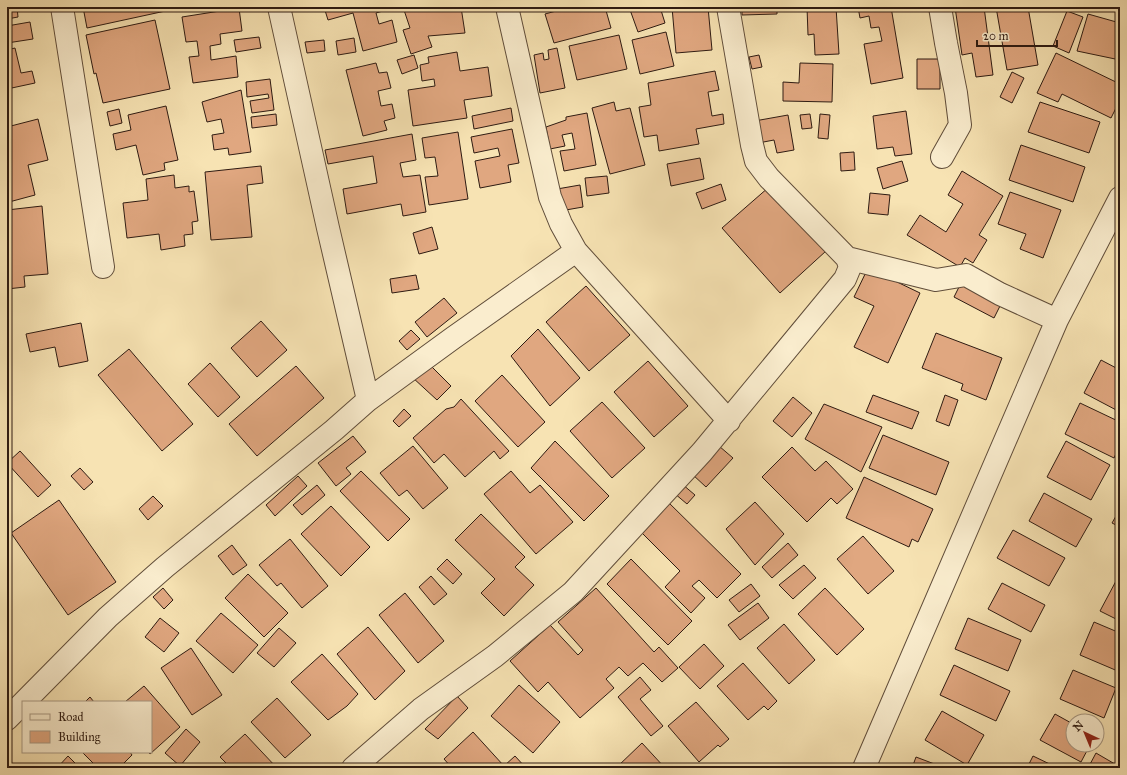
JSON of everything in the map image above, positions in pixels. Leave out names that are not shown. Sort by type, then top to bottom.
[{"type":"street","points":[[62,7],[103,267]]},
{"type":"street","points":[[279,7],[368,400]]},
{"type":"street","points":[[507,7],[550,197],[561,224],[576,251],[729,421]]},
{"type":"street","points":[[353,768],[421,709],[495,656],[572,592],[672,485],[729,421],[845,279],[850,267],[847,258],[769,178],[756,161],[728,7]]},
{"type":"street","points":[[940,7],[956,93],[960,125],[942,158]]},
{"type":"street","points":[[864,768],[1057,320],[1120,198]]},
{"type":"street","points":[[24,701],[108,617],[166,567],[334,430],[368,400],[576,251]]},
{"type":"street","points":[[847,258],[936,280],[966,275],[1000,294],[1057,320]]},
{"type":"street","points":[[7,719],[22,703]]},
{"type":"building","points":[[7,7],[17,7],[18,17],[7,19]]},
{"type":"building","points":[[83,7],[170,7],[170,10],[87,28]]},
{"type":"building","points":[[324,7],[385,7],[386,10],[376,13],[379,24],[392,20],[397,42],[363,51],[353,13],[328,20]]},
{"type":"building","points":[[403,7],[461,7],[465,33],[428,36],[432,47],[411,54],[403,30],[410,28]]},
{"type":"building","points":[[571,7],[605,7],[611,28],[554,43],[545,14]]},
{"type":"building","points":[[629,7],[660,7],[665,23],[638,32]]},
{"type":"building","points":[[672,7],[708,7],[712,50],[676,53]]},
{"type":"building","points":[[742,7],[777,7],[777,14],[742,15]]},
{"type":"building","points":[[807,7],[836,7],[839,54],[815,55],[814,34],[808,35]]},
{"type":"building","points":[[858,7],[891,7],[903,78],[871,84],[864,44],[882,41],[879,27],[871,28],[869,16],[860,18]]},
{"type":"building","points":[[955,7],[984,7],[993,75],[976,77],[972,53],[962,55]]},
{"type":"building","points":[[996,7],[1028,7],[1038,65],[1007,70]]},
{"type":"building","points":[[239,8],[242,31],[220,34],[221,44],[210,46],[211,60],[236,56],[238,77],[193,83],[189,57],[199,56],[197,41],[186,42],[182,17]]},
{"type":"building","points":[[1067,11],[1083,17],[1069,53],[1053,46]]},
{"type":"building","points":[[1088,14],[1120,23],[1120,60],[1077,51]]},
{"type":"building","points":[[155,20],[170,89],[103,103],[96,73],[94,74],[86,35]]},
{"type":"building","points":[[30,22],[33,39],[7,43],[7,26]]},
{"type":"building","points":[[666,32],[674,66],[640,74],[632,40]]},
{"type":"building","points":[[619,35],[627,69],[577,80],[569,46]]},
{"type":"building","points":[[259,37],[261,48],[236,52],[234,40]]},
{"type":"building","points":[[354,38],[356,52],[338,55],[336,41]]},
{"type":"building","points":[[324,40],[325,51],[307,53],[305,42]]},
{"type":"building","points":[[15,48],[21,73],[32,71],[35,83],[7,89],[7,50]]},
{"type":"building","points":[[557,48],[565,88],[540,93],[534,55],[543,53],[544,60],[549,59],[548,50]]},
{"type":"building","points":[[457,52],[460,71],[488,67],[492,96],[464,100],[467,118],[413,126],[408,90],[435,86],[434,79],[422,81],[420,65],[429,63],[428,57]]},
{"type":"building","points":[[1056,53],[1120,84],[1120,100],[1111,118],[1062,94],[1058,102],[1037,93]]},
{"type":"building","points":[[414,55],[418,68],[402,74],[397,60]]},
{"type":"building","points":[[759,55],[762,67],[752,69],[749,57]]},
{"type":"building","points":[[917,59],[940,59],[940,89],[917,89]]},
{"type":"building","points":[[376,63],[379,73],[387,72],[391,88],[378,91],[381,106],[392,104],[395,118],[384,121],[387,130],[363,136],[346,70]]},
{"type":"building","points":[[800,63],[833,64],[832,102],[783,101],[783,82],[799,83]]},
{"type":"building","points":[[715,71],[719,90],[708,92],[712,116],[723,114],[724,124],[696,129],[699,144],[659,151],[657,135],[644,137],[639,107],[651,105],[648,83]]},
{"type":"building","points":[[1012,72],[1024,78],[1012,103],[1000,97]]},
{"type":"building","points":[[270,79],[274,110],[252,113],[250,101],[269,98],[268,94],[247,97],[246,82]]},
{"type":"building","points":[[241,90],[251,152],[229,155],[228,148],[214,150],[212,135],[224,133],[221,119],[207,122],[202,102]]},
{"type":"building","points":[[7,100],[11,117],[7,118]]},
{"type":"building","points":[[614,102],[616,111],[630,108],[645,165],[610,174],[592,108]]},
{"type":"building","points":[[1040,102],[1100,122],[1089,153],[1028,132]]},
{"type":"building","points":[[166,106],[178,160],[164,163],[165,170],[143,175],[136,145],[116,150],[113,134],[131,130],[128,115]]},
{"type":"building","points":[[511,108],[513,121],[474,129],[472,116]]},
{"type":"building","points":[[119,109],[122,123],[110,126],[107,112]]},
{"type":"building","points":[[906,111],[912,154],[895,156],[893,147],[877,149],[873,116]]},
{"type":"building","points":[[587,113],[596,165],[564,171],[560,151],[575,149],[572,133],[562,135],[565,146],[550,149],[546,127],[566,120],[566,117]]},
{"type":"building","points":[[276,114],[277,125],[252,128],[251,117]]},
{"type":"building","points":[[810,114],[812,128],[802,129],[800,115]]},
{"type":"building","points":[[820,114],[830,115],[828,139],[818,138]]},
{"type":"building","points":[[788,115],[794,150],[777,153],[774,140],[753,144],[749,122]]},
{"type":"building","points":[[38,119],[48,160],[28,165],[35,195],[9,202],[7,194],[7,127]]},
{"type":"building","points":[[512,129],[519,163],[508,165],[511,182],[480,188],[475,161],[500,156],[498,148],[474,153],[471,137]]},
{"type":"building","points":[[458,132],[468,199],[429,205],[425,177],[438,176],[435,157],[425,158],[422,138]]},
{"type":"building","points":[[412,134],[416,160],[400,163],[403,177],[420,175],[426,212],[403,216],[401,204],[347,214],[343,189],[377,183],[373,156],[328,164],[325,150]]},
{"type":"building","points":[[1021,145],[1085,167],[1073,202],[1009,180]]},
{"type":"building","points":[[854,152],[855,170],[841,171],[840,153]]},
{"type":"building","points":[[700,158],[704,179],[671,186],[667,164]]},
{"type":"building","points":[[902,161],[908,181],[883,189],[877,168]]},
{"type":"building","points":[[261,166],[263,183],[247,185],[252,237],[211,240],[205,172]]},
{"type":"building","points":[[962,171],[1003,196],[979,235],[987,240],[973,263],[965,258],[960,267],[907,235],[920,215],[946,232],[963,204],[948,195]]},
{"type":"building","points":[[174,175],[175,188],[189,186],[189,192],[194,191],[198,221],[192,222],[193,234],[184,235],[185,246],[161,250],[159,234],[127,238],[123,203],[148,200],[146,179]]},
{"type":"building","points":[[607,176],[609,193],[587,196],[585,178]]},
{"type":"building","points":[[721,184],[726,200],[702,209],[696,193]]},
{"type":"building","points":[[580,185],[583,207],[560,211],[557,189]]},
{"type":"building","points":[[769,187],[826,251],[780,293],[722,228]]},
{"type":"building","points":[[1010,192],[1061,210],[1043,258],[1020,249],[1026,234],[998,224]]},
{"type":"building","points":[[870,193],[890,195],[888,215],[868,213]]},
{"type":"building","points":[[42,206],[48,274],[24,276],[25,287],[7,289],[7,210]]},
{"type":"building","points":[[432,227],[438,249],[419,254],[413,233]]},
{"type":"building","points":[[868,268],[920,293],[888,363],[854,347],[874,306],[854,297]]},
{"type":"building","points":[[416,275],[419,289],[392,293],[390,279]]},
{"type":"building","points":[[961,283],[1001,304],[994,318],[954,297]]},
{"type":"building","points":[[586,286],[630,335],[589,371],[546,322]]},
{"type":"building","points":[[444,298],[457,313],[427,337],[415,322]]},
{"type":"building","points":[[261,321],[287,350],[257,377],[231,348]]},
{"type":"building","points":[[81,323],[88,361],[59,367],[55,347],[30,352],[26,334]]},
{"type":"building","points":[[538,329],[580,378],[550,406],[511,356]]},
{"type":"building","points":[[411,330],[420,339],[407,350],[399,341]]},
{"type":"building","points":[[936,333],[1002,358],[986,400],[961,390],[963,384],[922,368]]},
{"type":"building","points":[[129,349],[193,424],[162,451],[98,375]]},
{"type":"building","points":[[1101,360],[1120,370],[1120,412],[1084,393]]},
{"type":"building","points":[[648,361],[688,406],[654,437],[614,392]]},
{"type":"building","points":[[427,362],[451,386],[437,400],[412,377]]},
{"type":"building","points":[[210,363],[240,397],[218,417],[188,384]]},
{"type":"building","points":[[296,366],[324,398],[257,456],[229,424]]},
{"type":"building","points":[[502,375],[545,422],[518,447],[475,401]]},
{"type":"building","points":[[873,395],[919,412],[912,429],[866,412]]},
{"type":"building","points":[[945,395],[958,400],[949,426],[936,421]]},
{"type":"building","points":[[793,397],[812,413],[792,437],[773,421]]},
{"type":"building","points":[[461,399],[509,451],[500,459],[494,451],[465,477],[444,454],[434,463],[413,438],[446,409],[454,407]]},
{"type":"building","points":[[602,402],[645,448],[612,478],[570,431]]},
{"type":"building","points":[[1080,403],[1120,422],[1120,445],[1114,458],[1065,434]]},
{"type":"building","points":[[824,404],[882,427],[861,472],[805,439]]},
{"type":"building","points":[[404,409],[411,416],[399,427],[393,421]]},
{"type":"building","points":[[883,435],[949,462],[936,495],[869,468]]},
{"type":"building","points":[[353,436],[366,452],[346,468],[351,474],[336,486],[318,463]]},
{"type":"building","points":[[555,441],[609,496],[584,521],[531,468]]},
{"type":"building","points":[[1066,441],[1110,465],[1091,500],[1047,477]]},
{"type":"building","points":[[413,446],[448,488],[423,509],[407,490],[399,496],[380,473]]},
{"type":"building","points":[[719,446],[733,458],[706,487],[692,474]]},
{"type":"building","points":[[792,447],[815,471],[826,461],[853,489],[837,504],[831,498],[807,522],[762,477]]},
{"type":"building","points":[[20,451],[51,485],[38,497],[7,463]]},
{"type":"building","points":[[80,468],[93,482],[84,490],[71,476]]},
{"type":"building","points":[[361,471],[410,519],[388,541],[340,491]]},
{"type":"building","points":[[511,471],[530,493],[540,485],[573,522],[536,554],[484,494]]},
{"type":"building","points":[[298,476],[307,486],[275,516],[266,505]]},
{"type":"building","points":[[864,477],[933,509],[918,542],[912,539],[909,547],[846,518]]},
{"type":"building","points":[[682,484],[695,495],[687,504],[674,493]]},
{"type":"building","points":[[317,485],[325,495],[302,515],[293,505]]},
{"type":"building","points":[[1044,493],[1092,519],[1076,547],[1029,521]]},
{"type":"building","points":[[153,496],[163,506],[148,520],[139,509]]},
{"type":"building","points":[[663,497],[741,574],[717,598],[699,580],[692,586],[705,598],[691,613],[665,587],[680,571],[635,526]]},
{"type":"building","points":[[59,500],[116,582],[68,615],[11,533]]},
{"type":"building","points":[[755,502],[784,534],[755,565],[726,529]]},
{"type":"building","points":[[331,506],[370,547],[341,576],[301,534]]},
{"type":"building","points":[[1120,509],[1120,527],[1112,523]]},
{"type":"building","points":[[481,514],[525,557],[515,567],[534,585],[504,616],[481,593],[495,579],[455,540]]},
{"type":"building","points":[[1013,530],[1065,558],[1049,586],[997,558]]},
{"type":"building","points":[[863,536],[894,571],[868,594],[837,559]]},
{"type":"building","points":[[290,539],[328,586],[302,608],[281,583],[277,586],[259,565]]},
{"type":"building","points":[[788,543],[798,555],[772,578],[762,567]]},
{"type":"building","points":[[232,545],[247,565],[233,575],[218,556]]},
{"type":"building","points":[[447,559],[462,574],[453,584],[437,569]]},
{"type":"building","points":[[631,559],[692,621],[668,645],[607,584]]},
{"type":"building","points":[[804,565],[816,578],[793,599],[779,585]]},
{"type":"building","points":[[248,574],[288,613],[264,637],[225,598]]},
{"type":"building","points":[[431,576],[447,594],[434,605],[419,587]]},
{"type":"building","points":[[1116,581],[1120,583],[1120,621],[1100,611]]},
{"type":"building","points":[[1002,583],[1045,605],[1031,632],[988,609]]},
{"type":"building","points":[[751,584],[760,596],[739,612],[729,600]]},
{"type":"building","points":[[163,588],[173,600],[164,609],[153,597]]},
{"type":"building","points":[[596,588],[654,652],[659,647],[678,668],[662,682],[643,663],[628,676],[619,667],[606,679],[614,688],[580,718],[548,682],[538,692],[510,661],[550,625],[578,655],[583,650],[558,622]]},
{"type":"building","points":[[825,588],[864,629],[837,655],[798,614]]},
{"type":"building","points":[[405,593],[444,641],[418,663],[379,615]]},
{"type":"building","points":[[758,603],[769,618],[740,640],[728,625]]},
{"type":"building","points":[[221,613],[258,645],[233,673],[196,641]]},
{"type":"building","points":[[160,618],[179,633],[164,652],[145,637]]},
{"type":"building","points":[[968,618],[1021,640],[1008,671],[955,649]]},
{"type":"building","points":[[1094,622],[1120,633],[1120,672],[1080,655]]},
{"type":"building","points":[[784,624],[815,660],[789,684],[757,648]]},
{"type":"building","points":[[368,627],[405,671],[375,700],[337,654]]},
{"type":"building","points":[[279,628],[296,643],[274,667],[257,653]]},
{"type":"building","points":[[704,644],[724,666],[700,689],[679,667]]},
{"type":"building","points":[[191,648],[222,695],[192,715],[161,668]]},
{"type":"building","points":[[322,654],[358,694],[347,706],[328,720],[291,682]]},
{"type":"building","points":[[743,663],[777,701],[768,710],[764,706],[748,720],[717,686]]},
{"type":"building","points":[[954,665],[1010,691],[996,721],[940,695]]},
{"type":"building","points":[[1073,670],[1116,688],[1105,716],[1105,713],[1092,713],[1060,699]]},
{"type":"building","points":[[640,677],[651,690],[640,699],[663,726],[651,736],[618,697]]},
{"type":"building","points":[[519,685],[560,722],[533,753],[491,716]]},
{"type":"building","points":[[144,686],[180,727],[152,752],[152,701],[126,701]]},
{"type":"building","points":[[457,696],[468,708],[438,739],[425,729]]},
{"type":"building","points":[[90,697],[93,701],[86,701]]},
{"type":"building","points":[[277,698],[311,735],[285,758],[251,722]]},
{"type":"building","points":[[696,702],[729,739],[720,747],[718,745],[699,762],[668,726]]},
{"type":"building","points":[[942,711],[984,735],[967,765],[925,740]]},
{"type":"building","points":[[1055,714],[1065,720],[1065,753],[1086,753],[1081,762],[1040,740]]},
{"type":"building","points":[[186,729],[200,742],[180,766],[165,753]]},
{"type":"building","points":[[473,732],[504,766],[515,756],[526,768],[452,768],[444,759]]},
{"type":"building","points":[[245,734],[277,768],[231,768],[220,757]]},
{"type":"building","points":[[642,743],[665,768],[617,767]]},
{"type":"building","points":[[83,753],[131,753],[132,755],[119,768],[98,768]]},
{"type":"building","points":[[1096,753],[1120,767],[1120,768],[1088,768]]},
{"type":"building","points":[[68,756],[80,768],[57,768]]},
{"type":"building","points":[[1033,756],[1058,768],[1027,768]]},
{"type":"building","points":[[916,757],[945,768],[912,768]]}]
